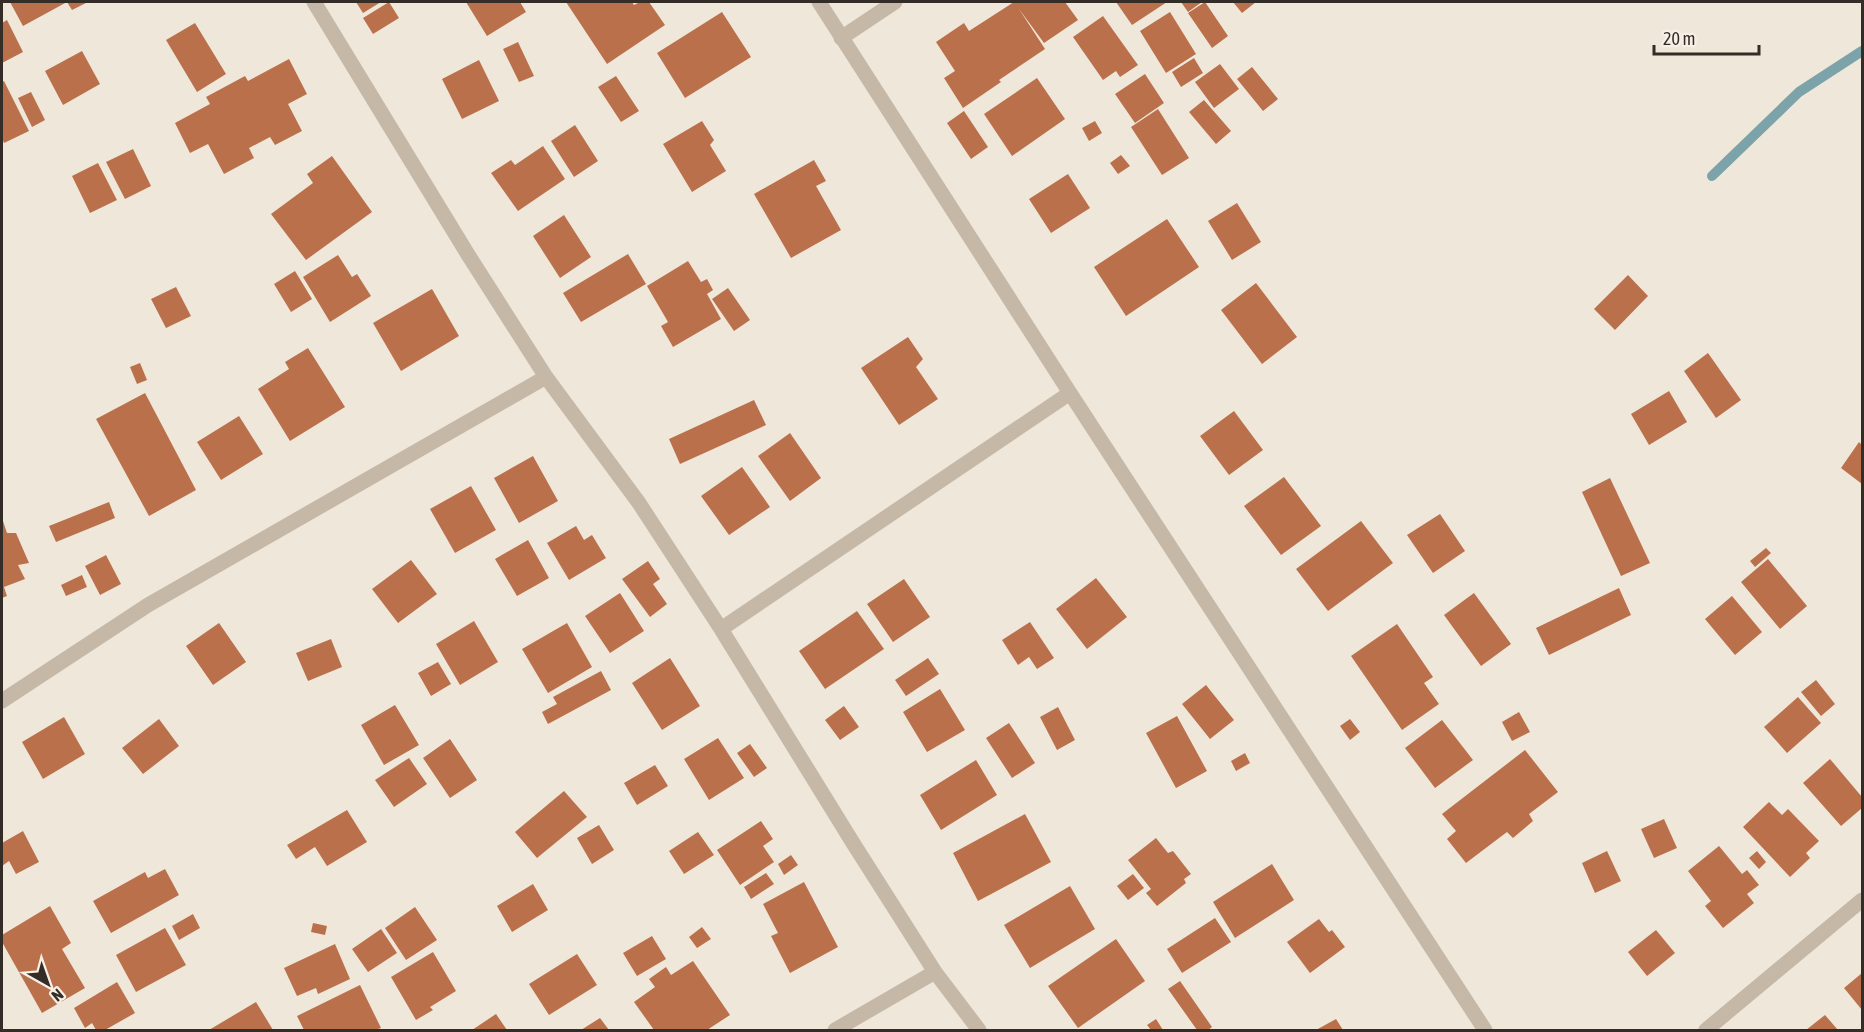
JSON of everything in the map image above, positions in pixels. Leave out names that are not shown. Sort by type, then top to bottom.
[{"type":"street","points":[[314,2],[467,254],[546,377],[639,503],[721,629],[935,972],[979,1030]]},
{"type":"street","points":[[819,2],[1070,393],[1485,1030]]},
{"type":"street","points":[[841,38],[895,2]]},
{"type":"street","points":[[2,701],[148,605],[546,377]]},
{"type":"street","points":[[721,629],[1070,393]]},
{"type":"street","points":[[1706,1030],[1863,900]]},
{"type":"street","points":[[835,1030],[935,972]]},
{"type":"building","points":[[10,2],[67,2],[23,26]]},
{"type":"building","points":[[67,2],[88,2],[72,10]]},
{"type":"building","points":[[356,2],[381,2],[363,13]]},
{"type":"building","points":[[389,2],[399,18],[373,34],[363,18]]},
{"type":"building","points":[[466,2],[520,2],[526,12],[487,36]]},
{"type":"building","points":[[566,2],[632,2],[634,5],[649,2],[665,25],[607,64]]},
{"type":"building","points":[[1014,2],[1065,2],[1078,20],[1044,43],[1019,9],[1045,49],[963,108],[944,78],[955,71],[936,42],[964,23],[969,31]]},
{"type":"building","points":[[1116,2],[1167,2],[1132,25]]},
{"type":"building","points":[[1181,2],[1202,2],[1188,12]]},
{"type":"building","points":[[1205,2],[1228,36],[1212,48],[1188,13]]},
{"type":"building","points":[[1233,2],[1256,2],[1242,13]]},
{"type":"building","points":[[722,12],[751,57],[685,98],[657,53]]},
{"type":"building","points":[[1170,12],[1196,54],[1166,73],[1140,31]]},
{"type":"building","points":[[1103,16],[1138,65],[1120,77],[1116,71],[1103,80],[1073,37]]},
{"type":"building","points":[[7,20],[23,52],[2,63],[2,23]]},
{"type":"building","points":[[195,23],[226,74],[197,92],[166,40]]},
{"type":"building","points":[[518,42],[534,76],[519,82],[503,49]]},
{"type":"building","points":[[82,51],[100,84],[63,105],[45,71]]},
{"type":"building","points":[[1194,58],[1203,73],[1181,87],[1172,72]]},
{"type":"building","points":[[289,59],[307,94],[288,104],[302,131],[275,145],[270,137],[249,148],[254,158],[224,174],[208,144],[190,153],[175,123],[210,104],[206,97],[245,76],[248,81]]},
{"type":"building","points":[[479,60],[499,101],[462,119],[442,79]]},
{"type":"building","points":[[1220,64],[1239,89],[1214,108],[1195,82]]},
{"type":"building","points":[[1252,67],[1278,99],[1263,111],[1237,79]]},
{"type":"building","points":[[1145,74],[1164,103],[1135,123],[1115,94]]},
{"type":"building","points":[[616,76],[639,111],[621,122],[598,87]]},
{"type":"building","points":[[1037,78],[1065,119],[1012,156],[984,114]]},
{"type":"building","points":[[4,81],[29,131],[4,143],[2,138],[2,82]]},
{"type":"building","points":[[31,92],[45,120],[32,127],[18,98]]},
{"type":"building","points":[[1204,100],[1231,131],[1216,144],[1189,112]]},
{"type":"building","points":[[1158,109],[1189,158],[1162,175],[1131,127]]},
{"type":"building","points":[[964,111],[988,147],[971,159],[947,123]]},
{"type":"building","points":[[702,121],[714,140],[710,145],[726,171],[692,192],[663,144]]},
{"type":"building","points":[[1095,121],[1102,133],[1089,141],[1082,128]]},
{"type":"building","points":[[575,125],[598,161],[574,177],[551,141]]},
{"type":"building","points":[[543,146],[565,179],[518,211],[491,173],[511,160],[515,165]]},
{"type":"building","points":[[133,149],[151,186],[125,199],[106,162]]},
{"type":"building","points":[[1121,155],[1130,166],[1118,174],[1110,163]]},
{"type":"building","points":[[332,156],[372,212],[306,260],[271,214],[313,183],[307,174]]},
{"type":"building","points":[[814,160],[826,181],[816,186],[841,230],[791,258],[754,194]]},
{"type":"building","points":[[98,163],[117,200],[90,213],[72,176]]},
{"type":"building","points":[[1068,174],[1090,208],[1051,233],[1029,199]]},
{"type":"building","points":[[1237,203],[1261,242],[1232,260],[1208,221]]},
{"type":"building","points":[[564,215],[591,257],[560,278],[533,236]]},
{"type":"building","points":[[1167,219],[1199,267],[1126,316],[1094,267]]},
{"type":"building","points":[[628,254],[646,284],[581,322],[563,293]]},
{"type":"building","points":[[338,255],[352,277],[357,274],[371,296],[330,322],[303,277]]},
{"type":"building","points":[[688,261],[701,282],[707,279],[713,290],[707,294],[721,319],[673,347],[661,326],[668,322],[647,286]]},
{"type":"building","points":[[295,271],[312,299],[291,312],[274,284]]},
{"type":"building","points":[[1628,275],[1648,296],[1615,330],[1594,309]]},
{"type":"building","points":[[1256,283],[1297,337],[1262,364],[1221,310]]},
{"type":"building","points":[[176,287],[191,316],[166,328],[151,299]]},
{"type":"building","points":[[728,288],[750,320],[734,331],[712,299]]},
{"type":"building","points":[[432,289],[459,336],[401,371],[373,323]]},
{"type":"building","points":[[908,337],[923,359],[916,367],[938,399],[899,425],[861,368]]},
{"type":"building","points":[[308,348],[345,407],[290,441],[258,389],[289,369],[285,362]]},
{"type":"building","points":[[1708,353],[1741,400],[1716,418],[1684,371]]},
{"type":"building","points":[[140,363],[147,380],[137,384],[130,367]]},
{"type":"building","points":[[1669,391],[1687,422],[1649,445],[1631,414]]},
{"type":"building","points":[[145,393],[196,490],[149,516],[96,419]]},
{"type":"building","points":[[754,400],[766,425],[680,464],[669,439]]},
{"type":"building","points":[[1234,411],[1263,450],[1229,475],[1200,436]]},
{"type":"building","points":[[239,416],[263,454],[221,480],[197,442]]},
{"type":"building","points":[[790,433],[821,478],[790,501],[758,456]]},
{"type":"building","points":[[1859,442],[1862,445],[1862,484],[1841,468]]},
{"type":"building","points":[[533,456],[558,501],[519,523],[494,478]]},
{"type":"building","points":[[742,467],[770,507],[729,535],[701,496]]},
{"type":"building","points":[[1284,477],[1321,526],[1281,555],[1244,506]]},
{"type":"building","points":[[1610,478],[1650,563],[1621,576],[1582,492]]},
{"type":"building","points":[[471,486],[496,530],[455,553],[430,509]]},
{"type":"building","points":[[109,502],[115,518],[56,542],[49,526]]},
{"type":"building","points":[[1440,514],[1465,551],[1433,573],[1407,535]]},
{"type":"building","points":[[2,518],[7,533],[16,533],[29,563],[18,565],[25,579],[4,587],[7,596],[2,598]]},
{"type":"building","points":[[1361,521],[1393,563],[1328,611],[1296,569]]},
{"type":"building","points":[[576,526],[584,540],[592,535],[606,558],[569,580],[547,543]]},
{"type":"building","points":[[528,540],[549,578],[517,596],[495,559]]},
{"type":"building","points":[[1766,548],[1771,553],[1755,567],[1750,561]]},
{"type":"building","points":[[106,555],[121,584],[100,595],[85,566]]},
{"type":"building","points":[[1768,559],[1807,606],[1780,629],[1741,582]]},
{"type":"building","points":[[411,560],[437,594],[398,623],[372,589]]},
{"type":"building","points":[[648,561],[660,579],[653,584],[667,604],[650,617],[622,579]]},
{"type":"building","points":[[82,575],[87,587],[66,596],[61,585]]},
{"type":"building","points":[[1096,578],[1127,617],[1087,649],[1056,609]]},
{"type":"building","points":[[904,579],[930,617],[893,642],[867,604]]},
{"type":"building","points":[[1619,588],[1631,615],[1549,655],[1536,628]]},
{"type":"building","points":[[620,593],[644,631],[610,653],[585,616]]},
{"type":"building","points":[[1474,593],[1511,644],[1481,666],[1444,615]]},
{"type":"building","points":[[1732,596],[1762,632],[1735,655],[1705,619]]},
{"type":"building","points":[[857,611],[884,649],[825,689],[799,651]]},
{"type":"building","points":[[474,621],[498,662],[460,685],[436,644]]},
{"type":"building","points":[[1030,622],[1054,658],[1037,669],[1029,657],[1018,665],[1002,640]]},
{"type":"building","points":[[219,623],[246,662],[213,685],[186,646]]},
{"type":"building","points":[[567,623],[592,667],[548,693],[522,649]]},
{"type":"building","points":[[1397,624],[1433,677],[1424,683],[1439,704],[1402,730],[1351,656]]},
{"type":"building","points":[[331,639],[342,667],[308,681],[296,653]]},
{"type":"building","points":[[670,658],[700,706],[662,730],[632,683]]},
{"type":"building","points":[[928,658],[939,674],[906,696],[895,680]]},
{"type":"building","points":[[438,662],[451,684],[431,696],[418,673]]},
{"type":"building","points":[[601,671],[611,690],[548,724],[542,712],[557,704],[553,697]]},
{"type":"building","points":[[1816,680],[1835,704],[1821,716],[1801,692]]},
{"type":"building","points":[[1206,685],[1234,720],[1210,739],[1182,704]]},
{"type":"building","points":[[940,689],[965,730],[927,752],[903,712]]},
{"type":"building","points":[[1798,697],[1821,723],[1787,753],[1764,727]]},
{"type":"building","points":[[395,705],[419,745],[384,765],[361,725]]},
{"type":"building","points":[[844,706],[859,727],[840,740],[825,720]]},
{"type":"building","points":[[1058,707],[1075,740],[1057,750],[1040,717]]},
{"type":"building","points":[[1519,712],[1530,732],[1512,741],[1502,722]]},
{"type":"building","points":[[1177,716],[1207,771],[1176,788],[1146,733]]},
{"type":"building","points":[[64,717],[85,754],[43,779],[22,742]]},
{"type":"building","points":[[159,719],[179,746],[143,774],[122,748]]},
{"type":"building","points":[[1350,719],[1360,732],[1350,740],[1340,726]]},
{"type":"building","points":[[1442,720],[1473,760],[1435,788],[1405,748]]},
{"type":"building","points":[[1009,723],[1035,763],[1012,778],[986,738]]},
{"type":"building","points":[[718,738],[744,778],[709,800],[684,759]]},
{"type":"building","points":[[450,739],[477,780],[450,798],[423,758]]},
{"type":"building","points":[[750,744],[767,768],[754,777],[737,753]]},
{"type":"building","points":[[1525,750],[1558,792],[1529,814],[1533,821],[1513,838],[1507,832],[1466,863],[1447,839],[1456,831],[1442,814]]},
{"type":"building","points":[[1245,753],[1250,763],[1236,771],[1231,761]]},
{"type":"building","points":[[409,758],[427,784],[394,807],[375,780]]},
{"type":"building","points":[[1830,759],[1862,797],[1862,808],[1841,826],[1803,783]]},
{"type":"building","points":[[976,760],[997,795],[941,830],[920,795]]},
{"type":"building","points":[[655,765],[668,786],[637,805],[624,783]]},
{"type":"building","points":[[564,791],[587,817],[537,858],[515,832]]},
{"type":"building","points":[[1769,802],[1782,815],[1788,809],[1819,841],[1806,853],[1810,858],[1790,877],[1743,827]]},
{"type":"building","points":[[347,810],[367,842],[327,866],[315,847],[296,859],[287,845]]},
{"type":"building","points":[[1025,814],[1051,862],[978,901],[953,853]]},
{"type":"building","points":[[1664,819],[1677,848],[1654,858],[1641,829]]},
{"type":"building","points":[[761,821],[773,839],[763,846],[774,862],[740,885],[717,850]]},
{"type":"building","points":[[599,825],[614,850],[592,864],[577,838]]},
{"type":"building","points":[[23,831],[39,862],[16,874],[9,861],[2,866],[2,843]]},
{"type":"building","points":[[698,832],[714,855],[684,874],[669,851]]},
{"type":"building","points":[[1156,838],[1168,853],[1173,851],[1191,874],[1184,879],[1186,883],[1157,906],[1146,893],[1151,889],[1128,860]]},
{"type":"building","points":[[1719,846],[1742,874],[1747,870],[1759,885],[1747,894],[1754,903],[1723,928],[1705,906],[1711,901],[1688,871]]},
{"type":"building","points":[[1607,851],[1621,881],[1595,893],[1582,863]]},
{"type":"building","points":[[1757,851],[1766,862],[1759,869],[1749,858]]},
{"type":"building","points":[[791,855],[798,865],[784,875],[778,864]]},
{"type":"building","points":[[1272,864],[1294,900],[1235,938],[1213,902]]},
{"type":"building","points":[[165,869],[179,895],[111,933],[93,901],[145,872],[148,878]]},
{"type":"building","points":[[766,873],[774,884],[751,899],[744,887]]},
{"type":"building","points":[[1133,874],[1144,888],[1128,900],[1117,886]]},
{"type":"building","points":[[804,882],[838,947],[790,973],[771,936],[778,933],[763,904]]},
{"type":"building","points":[[533,884],[548,910],[512,932],[497,906]]},
{"type":"building","points":[[1070,886],[1095,929],[1030,968],[1004,925]]},
{"type":"building","points":[[50,906],[71,943],[62,949],[85,988],[42,1013],[2,942],[2,935]]},
{"type":"building","points":[[415,907],[437,940],[406,960],[385,928]]},
{"type":"building","points":[[193,914],[200,928],[179,940],[172,926]]},
{"type":"building","points":[[1215,918],[1231,942],[1182,973],[1167,949]]},
{"type":"building","points":[[1319,919],[1329,932],[1332,930],[1345,947],[1310,973],[1287,942]]},
{"type":"building","points":[[313,923],[327,926],[325,935],[311,932]]},
{"type":"building","points":[[702,927],[711,939],[697,948],[689,937]]},
{"type":"building","points":[[165,928],[186,965],[136,992],[116,955]]},
{"type":"building","points":[[381,929],[397,953],[368,972],[352,949]]},
{"type":"building","points":[[1656,930],[1675,953],[1647,976],[1628,952]]},
{"type":"building","points":[[652,936],[666,959],[637,976],[623,953]]},
{"type":"building","points":[[1116,939],[1145,981],[1078,1028],[1048,986]]},
{"type":"building","points":[[335,944],[350,979],[318,994],[316,988],[297,996],[284,968]]},
{"type":"building","points":[[433,952],[456,991],[430,1007],[433,1010],[416,1020],[391,977]]},
{"type":"building","points":[[577,954],[597,985],[549,1015],[529,984]]},
{"type":"building","points":[[693,961],[730,1015],[707,1030],[654,1030],[634,1002],[655,987],[649,979],[666,967],[671,975]]},
{"type":"building","points":[[1862,973],[1862,1010],[1844,988]]},
{"type":"building","points":[[1180,981],[1212,1027],[1208,1030],[1197,1030],[1168,989]]},
{"type":"building","points":[[117,982],[135,1013],[105,1030],[96,1030],[92,1023],[85,1028],[74,1008]]},
{"type":"building","points":[[360,985],[381,1028],[375,1030],[304,1030],[297,1016]]},
{"type":"building","points":[[256,1002],[273,1030],[209,1030]]},
{"type":"building","points":[[496,1014],[507,1030],[472,1030]]},
{"type":"building","points":[[1825,1015],[1838,1030],[1806,1030]]},
{"type":"building","points":[[600,1018],[609,1030],[581,1030]]},
{"type":"building","points":[[1156,1019],[1163,1030],[1151,1030],[1147,1025]]},
{"type":"building","points":[[1336,1019],[1343,1030],[1316,1030]]},
{"type":"waterway","points":[[1712,176],[1799,92],[1862,51]]}]
